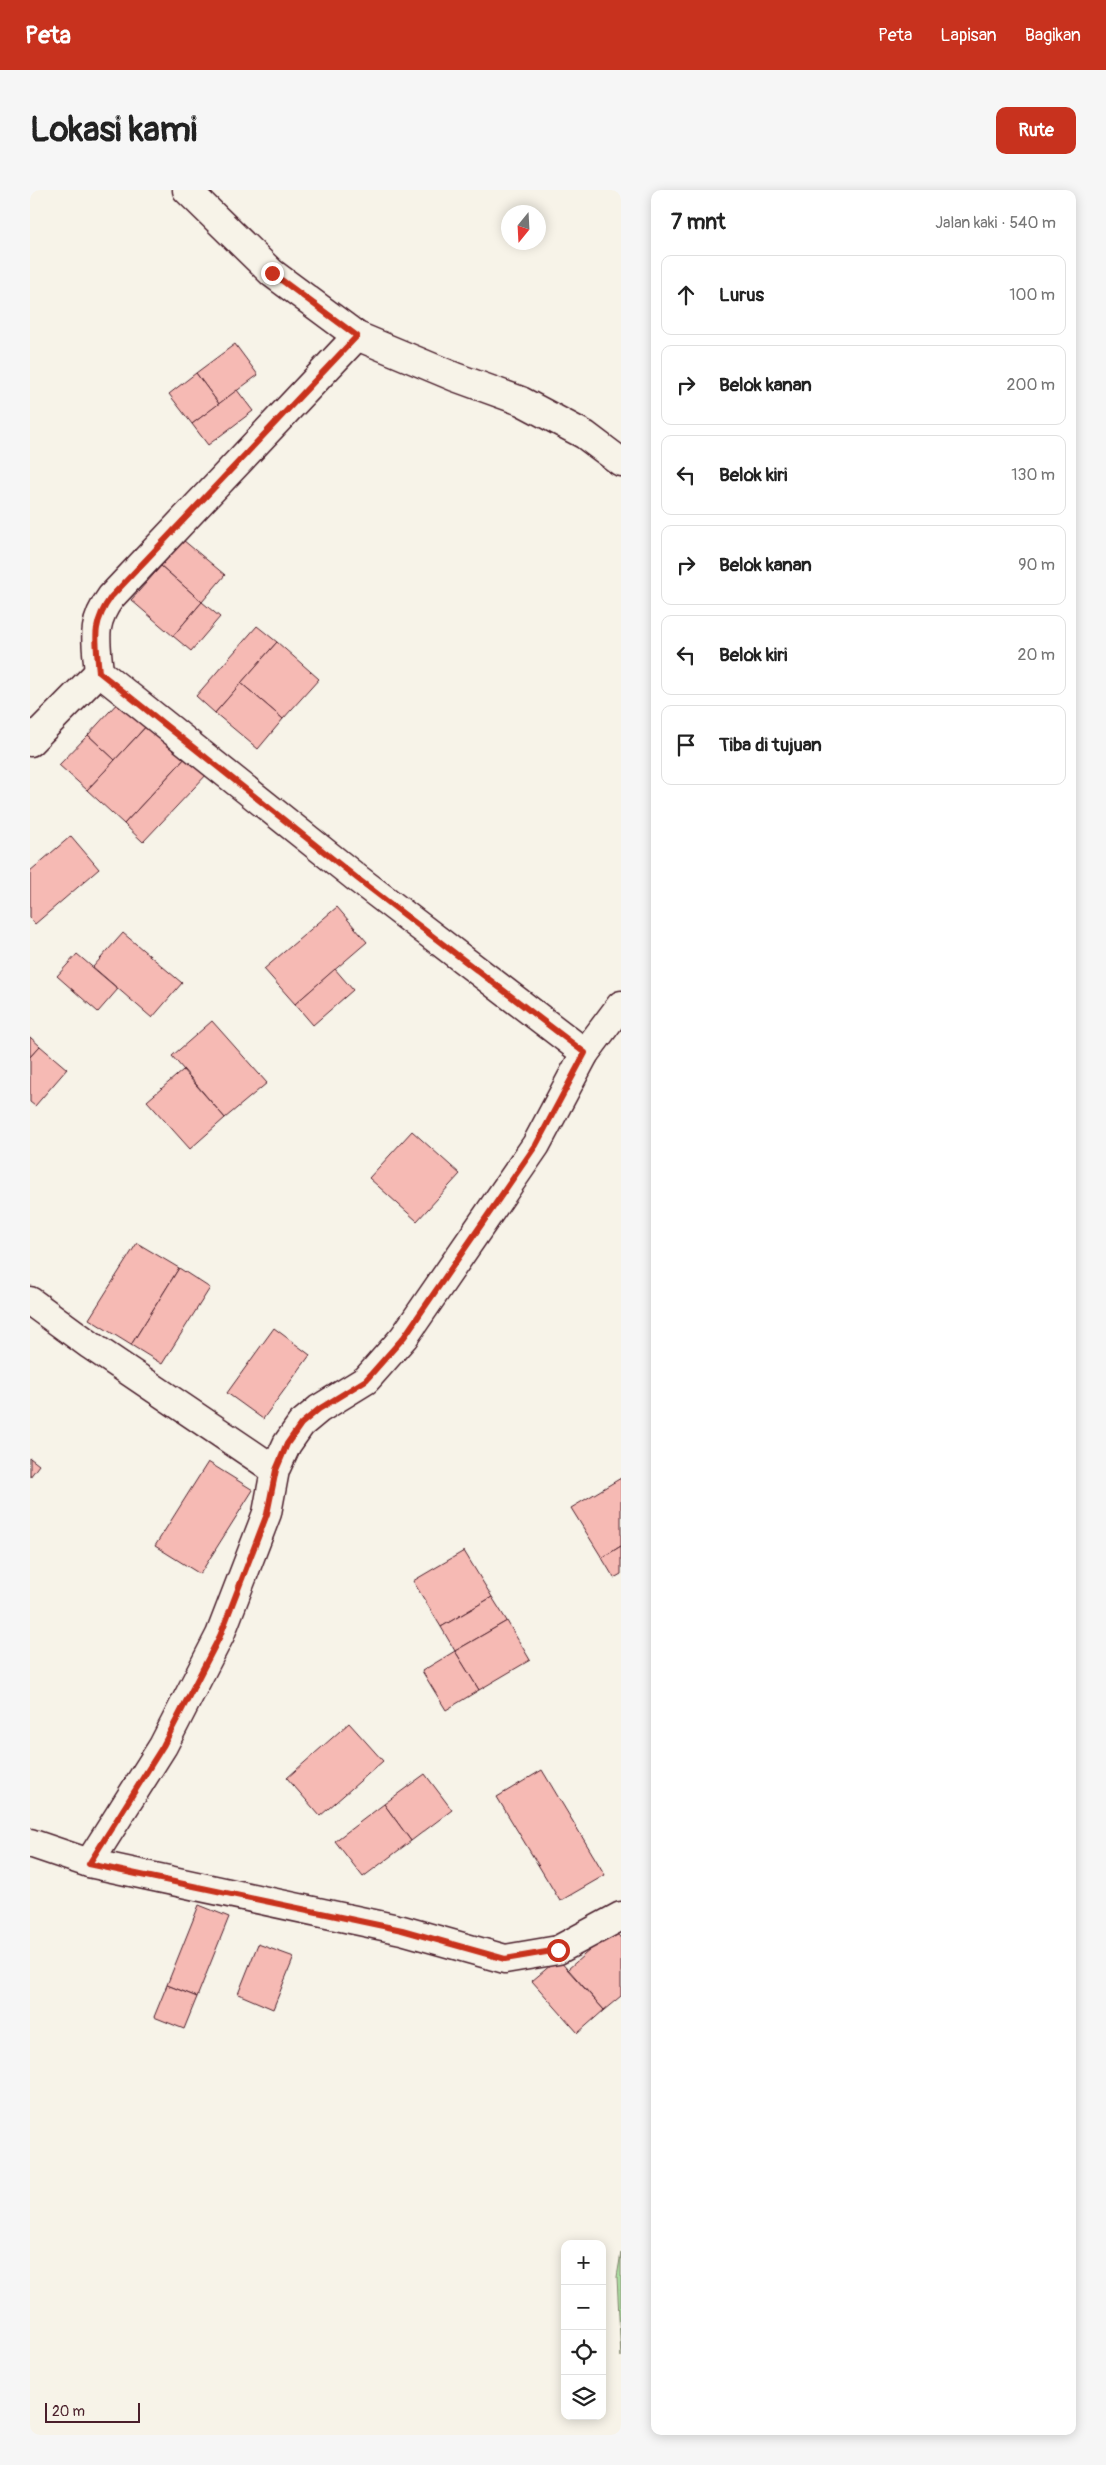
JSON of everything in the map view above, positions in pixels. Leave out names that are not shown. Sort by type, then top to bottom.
[{"type":"street","points":[[187,190],[272,273],[357,336],[455,377],[521,401],[585,435],[621,462]]},
{"type":"street","points":[[357,336],[111,597],[101,612],[95,632],[99,672],[358,879],[585,1053]]},
{"type":"street","points":[[30,742],[99,672]]},
{"type":"street","points":[[89,1864],[163,1746],[220,1636],[267,1514],[276,1470],[287,1444],[301,1424],[319,1409],[366,1380],[404,1337],[536,1145],[585,1053],[621,1006]]},
{"type":"street","points":[[30,1301],[90,1345],[276,1470]]},
{"type":"street","points":[[30,1843],[89,1864],[402,1930],[505,1959],[558,1950],[621,1916]]},
{"type":"green space","points":[[621,2253],[621,2357],[617,2277]]},
{"type":"building","points":[[235,344],[258,375],[219,404],[196,373]]},
{"type":"building","points":[[196,373],[219,404],[192,424],[169,394]]},
{"type":"building","points":[[237,390],[253,411],[208,445],[192,424]]},
{"type":"building","points":[[183,540],[225,575],[202,602],[161,566]]},
{"type":"building","points":[[161,566],[202,602],[173,636],[131,600]]},
{"type":"building","points":[[202,602],[220,617],[191,651],[173,636]]},
{"type":"building","points":[[257,626],[277,642],[215,713],[196,696]]},
{"type":"building","points":[[277,642],[319,679],[283,719],[241,683]]},
{"type":"building","points":[[241,683],[283,719],[258,749],[215,713]]},
{"type":"building","points":[[120,700],[148,724],[115,760],[88,735]]},
{"type":"building","points":[[152,720],[189,754],[124,824],[87,790]]},
{"type":"building","points":[[88,735],[115,760],[87,790],[59,765]]},
{"type":"building","points":[[189,754],[209,772],[143,842],[124,824]]},
{"type":"building","points":[[71,836],[99,869],[35,924],[30,918],[30,871]]},
{"type":"building","points":[[337,907],[367,942],[295,1004],[264,969]]},
{"type":"building","points":[[123,933],[182,983],[152,1018],[93,967]]},
{"type":"building","points":[[77,954],[118,989],[98,1012],[57,976]]},
{"type":"building","points":[[335,969],[353,990],[313,1025],[295,1004]]},
{"type":"building","points":[[212,1021],[267,1083],[225,1118],[172,1056]]},
{"type":"building","points":[[30,1037],[40,1046],[30,1057]]},
{"type":"building","points":[[40,1046],[67,1069],[35,1106],[30,1102],[30,1057]]},
{"type":"building","points":[[183,1070],[225,1118],[190,1149],[147,1101]]},
{"type":"building","points":[[412,1131],[460,1174],[417,1221],[369,1178]]},
{"type":"building","points":[[137,1243],[179,1268],[131,1345],[89,1319]]},
{"type":"building","points":[[179,1268],[210,1288],[162,1364],[131,1345]]},
{"type":"building","points":[[274,1328],[310,1355],[263,1419],[227,1393]]},
{"type":"building","points":[[30,1458],[39,1465],[30,1477]]},
{"type":"building","points":[[208,1462],[253,1490],[200,1574],[155,1546]]},
{"type":"building","points":[[621,1478],[621,1546],[602,1558],[571,1508]]},
{"type":"building","points":[[621,1546],[621,1574],[614,1578],[602,1558]]},
{"type":"building","points":[[464,1551],[492,1597],[441,1627],[413,1581]]},
{"type":"building","points":[[492,1597],[507,1621],[455,1651],[441,1627]]},
{"type":"building","points":[[507,1621],[530,1660],[479,1690],[455,1651]]},
{"type":"building","points":[[455,1651],[479,1690],[446,1710],[422,1671]]},
{"type":"building","points":[[349,1723],[383,1761],[320,1816],[287,1778]]},
{"type":"building","points":[[542,1770],[605,1875],[560,1901],[497,1797]]},
{"type":"building","points":[[425,1774],[452,1810],[411,1841],[384,1804]]},
{"type":"building","points":[[384,1804],[411,1841],[363,1877],[335,1841]]},
{"type":"building","points":[[199,1905],[229,1917],[197,1997],[167,1985]]},
{"type":"building","points":[[614,1929],[621,1937],[621,1996],[604,2010],[568,1969]]},
{"type":"building","points":[[258,1944],[294,1957],[273,2009],[238,1994]]},
{"type":"building","points":[[558,1959],[604,2010],[578,2033],[532,1981]]},
{"type":"building","points":[[167,1985],[197,1997],[184,2029],[154,2017]]},
{"type":"route","points":[[272,273],[357,336],[235,468],[111,597],[97,620],[95,632],[99,672],[358,879],[585,1053],[536,1145],[404,1337],[366,1380],[319,1409],[301,1424],[287,1444],[276,1470],[267,1514],[220,1636],[163,1746],[89,1864],[402,1930],[505,1959],[558,1950]]}]
